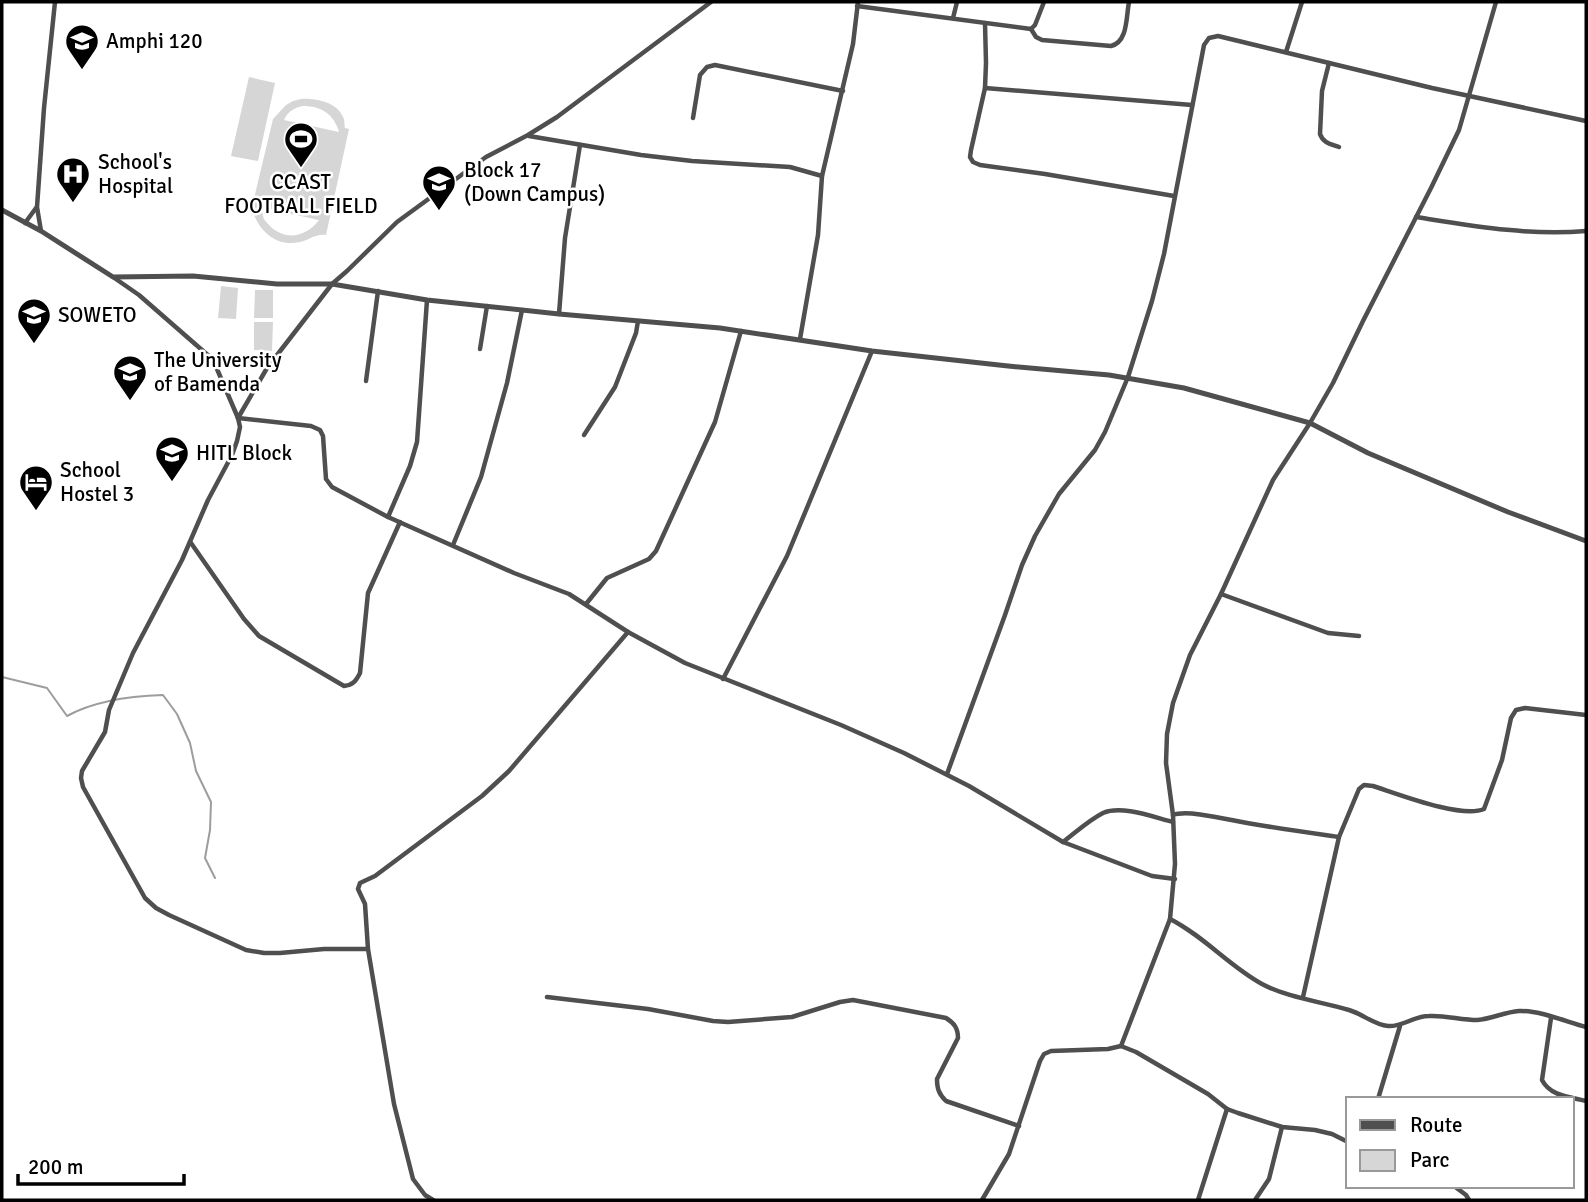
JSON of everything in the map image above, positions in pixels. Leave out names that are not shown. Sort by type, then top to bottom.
[{"type":"street","points":[[41,231],[37,207],[55,2]]},
{"type":"street","points":[[238,418],[267,368],[332,284],[397,222],[486,157],[557,117],[711,2]]},
{"type":"street","points":[[953,18],[957,2]]},
{"type":"street","points":[[1031,29],[1044,2]]},
{"type":"street","points":[[1031,29],[1036,37],[1042,40],[1111,46],[1123,39],[1129,2]]},
{"type":"street","points":[[1286,52],[1302,2]]},
{"type":"street","points":[[1121,1046],[1170,919],[1175,879],[1167,734],[1173,703],[1189,655],[1221,594],[1273,480],[1333,383],[1459,130],[1496,2]]},
{"type":"street","points":[[800,339],[818,235],[822,176],[853,44],[857,4],[1031,29]]},
{"type":"street","points":[[985,23],[985,88],[971,150],[970,157],[973,162],[1174,196]]},
{"type":"street","points":[[947,774],[1035,536],[1059,494],[1095,450],[1128,377],[1164,254],[1204,45],[1209,38],[1218,36],[1586,121]]},
{"type":"street","points":[[1329,63],[1322,91],[1320,134],[1321,139],[1339,147]]},
{"type":"street","points":[[693,118],[700,75],[706,67],[715,65],[843,91]]},
{"type":"street","points":[[985,88],[1192,106]]},
{"type":"street","points":[[528,135],[641,155],[781,166],[822,176]]},
{"type":"street","points":[[559,314],[565,238],[580,145]]},
{"type":"street","points":[[25,223],[37,207]]},
{"type":"street","points":[[2,210],[41,231],[139,295],[210,357],[240,427],[232,455],[133,653],[109,710],[104,732],[82,771],[83,787],[145,898],[156,908],[246,950],[264,953],[368,949]]},
{"type":"street","points":[[1416,217],[1507,231],[1586,231]]},
{"type":"street","points":[[113,277],[193,276],[277,284],[332,284],[428,300],[720,328],[872,351],[1128,377],[1184,388],[1310,423],[1381,458],[1508,512],[1586,541]]},
{"type":"street","points":[[366,381],[378,291]]},
{"type":"street","points":[[388,517],[410,466],[417,442],[428,300]]},
{"type":"street","points":[[480,349],[487,306]]},
{"type":"street","points":[[453,545],[481,477],[507,383],[522,310]]},
{"type":"street","points":[[584,435],[615,387],[638,321]]},
{"type":"street","points":[[586,604],[607,578],[649,559],[656,551],[715,422],[741,331]]},
{"type":"street","points":[[723,679],[787,556],[872,351]]},
{"type":"street","points":[[238,418],[312,426],[320,430],[323,436],[326,479],[332,486],[388,517],[514,573],[569,594],[628,632],[685,663],[904,753],[947,774],[1063,842],[1152,876],[1175,879]]},
{"type":"street","points":[[190,542],[259,636],[344,686],[350,686],[356,682],[360,673],[369,593],[400,522]]},
{"type":"street","points":[[1221,594],[1328,633],[1359,636]]},
{"type":"street","points":[[433,1200],[425,1195],[412,1179],[394,1104],[368,949],[365,904],[358,889],[360,883],[375,876],[482,796],[509,771],[628,632]]},
{"type":"street","points":[[1303,998],[1339,837],[1359,789],[1364,785],[1373,786],[1460,812],[1476,813],[1484,809],[1502,760],[1511,718],[1516,710],[1525,708],[1586,715]]},
{"type":"street","points":[[1063,842],[1102,813],[1114,810],[1173,822]]},
{"type":"street","points":[[1173,815],[1191,812],[1339,837]]},
{"type":"street","points":[[1170,919],[1195,934],[1260,983],[1272,989],[1354,1011],[1377,1024],[1400,1026],[1414,1018],[1427,1016],[1478,1020],[1523,1010],[1586,1027]]},
{"type":"street","points":[[547,997],[728,1022],[792,1017],[853,1000],[946,1018],[954,1023],[958,1038],[937,1079],[940,1095],[946,1101],[1019,1126]]},
{"type":"street","points":[[1551,1017],[1542,1080],[1545,1087],[1554,1093],[1570,1097]]},
{"type":"street","points":[[1379,1097],[1400,1026]]},
{"type":"street","points":[[982,1200],[1009,1154],[1040,1061],[1044,1054],[1051,1051],[1121,1046],[1208,1094],[1227,1109],[1282,1127],[1315,1130],[1346,1141]]},
{"type":"street","points":[[1198,1200],[1227,1109]]},
{"type":"street","points":[[1255,1200],[1269,1179],[1282,1127]]},
{"type":"green space","points":[[249,77],[275,83],[258,161],[231,156]]},
{"type":"green space","name":"CCAST FOOTBALL FIELD","points":[[313,99],[331,104],[340,112],[345,128],[349,129],[326,235],[291,243],[268,235],[258,223],[252,207],[273,119],[293,101]],"holes":[[[303,106],[326,112],[334,120],[339,132],[284,120],[292,110]],[[262,207],[318,220],[319,220],[303,233],[284,234],[265,221]]]},
{"type":"green space","points":[[221,286],[238,288],[236,319],[218,318]]},
{"type":"green space","points":[[255,290],[273,290],[273,318],[254,318]]},
{"type":"green space","points":[[254,322],[273,322],[272,351],[254,350]]},
{"type":"waterway","points":[[2,677],[47,688],[67,716],[114,700],[163,695],[177,714],[190,743],[196,771],[211,802],[205,858],[215,878]]},
{"type":"place","name":"Amphi 120","points":[[82,71]]},
{"type":"place","name":"CCAST FOOTBALL FIELD","points":[[301,169]]},
{"type":"place","name":"School's Hospital","points":[[73,204]]},
{"type":"place","name":"Block 17 (Down Campus)","points":[[439,212]]},
{"type":"place","name":"SOWETO","points":[[34,345]]},
{"type":"place","name":"The University of Bamenda","points":[[130,402]]},
{"type":"place","name":"HITL Block","points":[[172,483]]},
{"type":"place","name":"School Hostel 3","points":[[36,512]]}]
